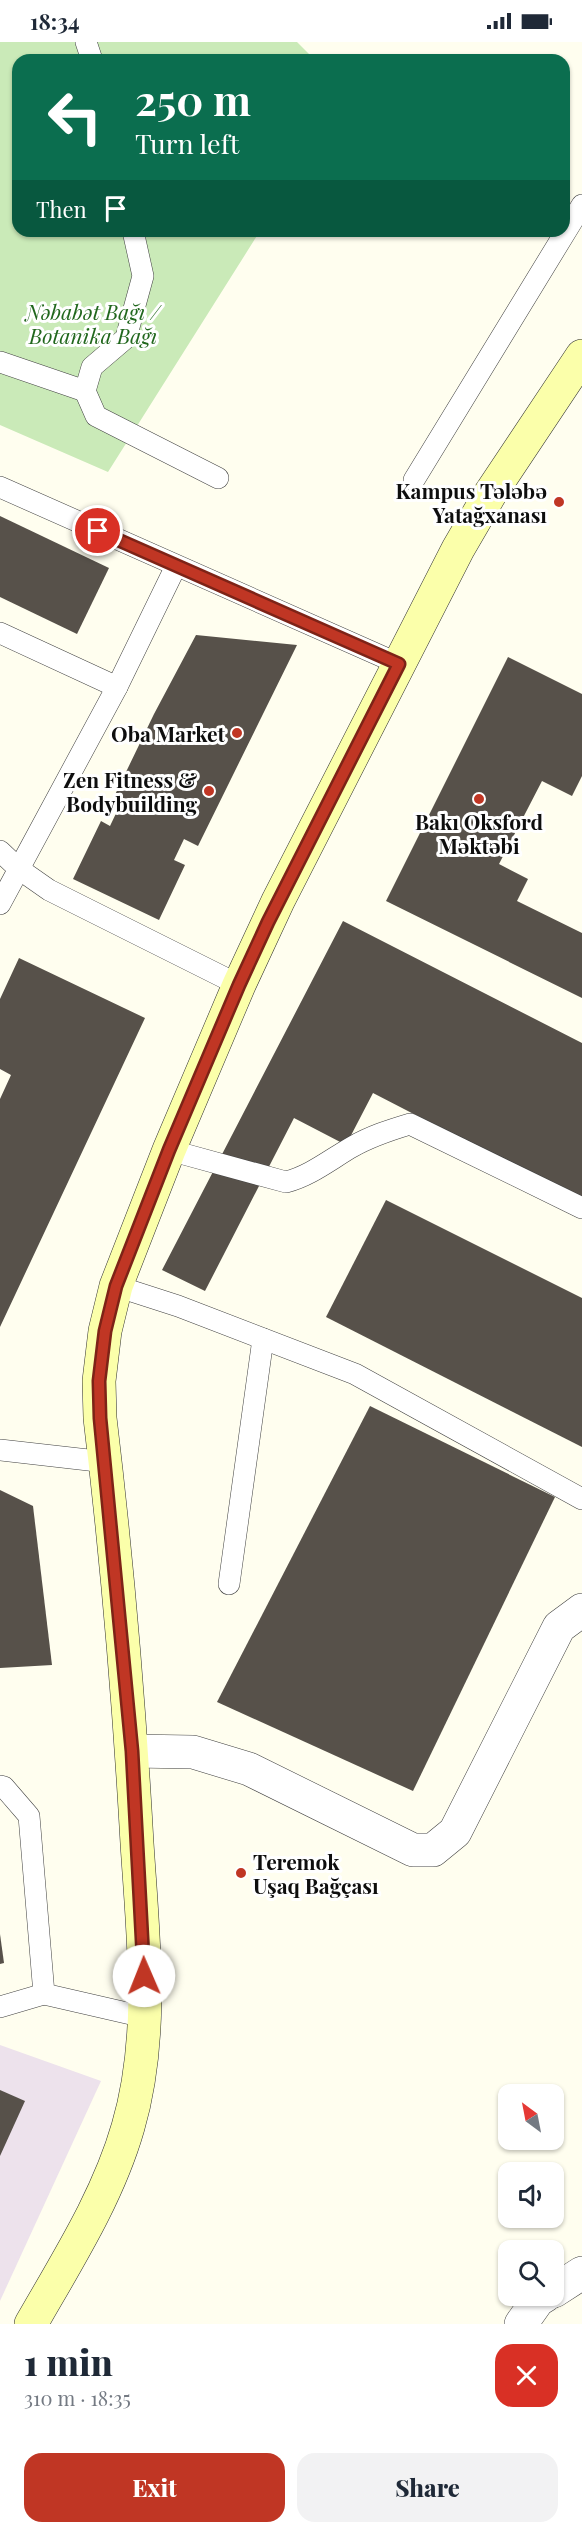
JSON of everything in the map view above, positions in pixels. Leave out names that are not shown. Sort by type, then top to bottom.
[{"type":"street","points":[[31,2324],[111,2176],[128,2127],[142,2067],[144,1956],[132,1751],[99,1381],[105,1331],[116,1286],[169,1150],[239,985],[279,901],[458,549],[490,494],[580,364]]},
{"type":"street","points":[[132,1751],[193,1752],[249,1768],[413,1850],[433,1850],[455,1832],[559,1628],[582,1610]]},
{"type":"street","points":[[564,2285],[582,2274]]},
{"type":"street","points":[[521,2324],[534,2306]]},
{"type":"lane","points":[[570,224],[582,204]]},
{"type":"lane","points":[[134,237],[143,276],[126,338],[92,366],[85,391],[96,416],[218,478]]},
{"type":"lane","points":[[414,480],[562,237]]},
{"type":"lane","points":[[0,362],[85,391]]},
{"type":"lane","points":[[0,487],[399,664]]},
{"type":"lane","points":[[0,904],[117,687],[176,566]]},
{"type":"lane","points":[[0,633],[117,687]]},
{"type":"lane","points":[[0,851],[19,869],[49,890],[239,985]]},
{"type":"lane","points":[[169,1150],[286,1182],[300,1179],[354,1145],[380,1133],[410,1124],[582,1208]]},
{"type":"lane","points":[[116,1286],[178,1306],[356,1374],[582,1499]]},
{"type":"lane","points":[[229,1584],[263,1339]]},
{"type":"lane","points":[[0,1450],[106,1462]]},
{"type":"lane","points":[[0,1786],[4,1787],[28,1816],[44,1994]]},
{"type":"lane","points":[[0,2007],[44,1994],[144,2017]]},
{"type":"shaded area","points":[[0,2045],[101,2081],[0,2301]]},
{"type":"green space","name":"Nəbabət Bağı / Botanika Bağı","points":[[0,42],[297,42],[309,54],[12,54],[12,237],[256,237],[108,472],[0,425]]},
{"type":"building","points":[[0,516],[109,568],[77,634],[0,597]]},
{"type":"building","points":[[196,635],[297,645],[198,846],[184,839],[174,860],[185,865],[159,920],[73,879],[101,821],[110,826],[120,805],[112,801],[154,714]]},
{"type":"building","points":[[508,657],[582,694],[582,776],[572,796],[542,781],[499,864],[528,879],[517,901],[582,933],[582,998],[386,901]]},
{"type":"building","points":[[343,921],[582,1043],[582,1201],[373,1093],[346,1145],[294,1118],[205,1291],[162,1270]]},
{"type":"building","points":[[19,958],[145,1018],[0,1327],[0,1099],[11,1075],[0,1069],[0,999]]},
{"type":"building","points":[[386,1200],[582,1298],[582,1447],[326,1317]]},
{"type":"building","points":[[370,1406],[555,1497],[413,1791],[217,1702]]},
{"type":"building","points":[[0,1490],[33,1506],[52,1665],[0,1668]]},
{"type":"building","points":[[0,1934],[4,1963],[0,1964]]},
{"type":"building","points":[[0,2090],[25,2101],[0,2156]]},
{"type":"place","name":"Kampus Tələbə Yatağxanası","points":[[559,502]]},
{"type":"place","name":"Oba Market","points":[[237,733]]},
{"type":"place","name":"Zen Fitness & Bodybuilding","points":[[209,791]]},
{"type":"place","name":"Bakı Oksford Məktəbi","points":[[479,799]]},
{"type":"place","name":"Teremok Uşaq Bağçası","points":[[241,1873]]},
{"type":"route","points":[[98,531],[399,664],[288,882],[239,985],[169,1150],[123,1267],[105,1331],[99,1381],[100,1418],[132,1751],[144,1976]]}]
